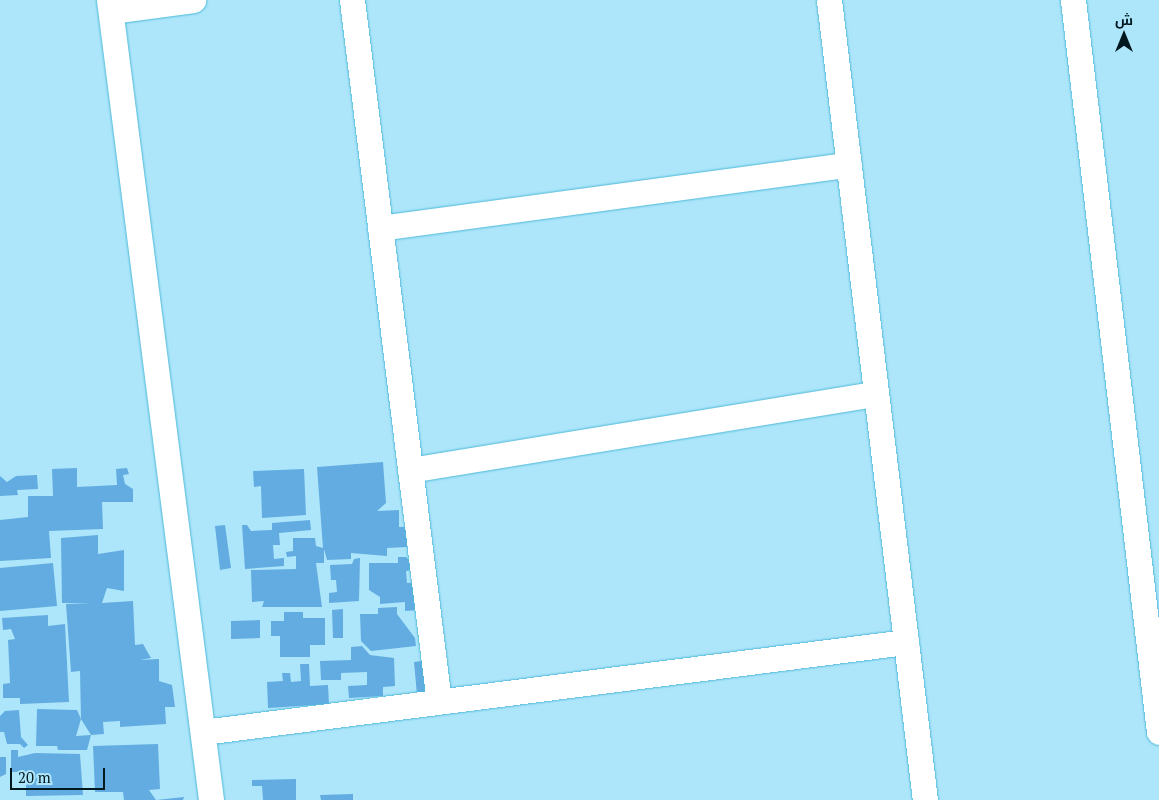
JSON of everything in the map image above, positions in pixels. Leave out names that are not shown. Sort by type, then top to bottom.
[{"type":"street","points":[[193,0],[110,5],[211,800]]},
{"type":"street","points":[[352,0],[439,702]]},
{"type":"street","points":[[830,0],[925,800]]},
{"type":"street","points":[[1073,0],[1151,600],[1159,732]]},
{"type":"street","points":[[380,228],[849,166]]},
{"type":"street","points":[[410,470],[876,394]]},
{"type":"street","points":[[203,732],[906,642]]},
{"type":"building","points":[[383,462],[386,503],[377,511],[399,510],[399,527],[407,527],[407,547],[387,548],[387,556],[351,553],[351,559],[327,560],[324,549],[324,563],[316,563],[322,607],[262,607],[264,601],[252,602],[251,570],[296,569],[296,556],[287,557],[286,552],[293,551],[293,538],[315,538],[316,546],[323,548],[317,467]]},
{"type":"building","points":[[77,468],[77,487],[117,485],[116,469],[127,468],[129,474],[123,475],[125,484],[133,489],[133,502],[102,502],[103,529],[49,531],[51,558],[0,561],[0,520],[28,517],[28,496],[53,496],[52,469]]},
{"type":"building","points":[[304,469],[306,515],[262,518],[261,486],[254,487],[253,471]]},
{"type":"building","points":[[37,475],[38,489],[17,490],[18,495],[0,496],[0,476],[7,482],[16,476]]},
{"type":"building","points":[[310,520],[311,530],[279,533],[280,545],[273,545],[274,559],[284,558],[284,566],[245,569],[242,525],[247,525],[251,531],[272,530],[272,523]]},
{"type":"building","points":[[225,525],[231,568],[220,570],[215,526]]},
{"type":"building","points":[[98,535],[98,554],[124,550],[124,591],[107,588],[102,603],[133,601],[135,645],[143,644],[151,658],[140,660],[159,659],[159,681],[172,685],[175,707],[165,707],[166,724],[120,727],[120,721],[103,722],[104,734],[91,735],[81,719],[80,671],[71,672],[66,604],[91,603],[62,603],[61,538]]},
{"type":"building","points":[[398,557],[406,557],[412,563],[412,570],[406,571],[407,583],[418,582],[420,610],[405,611],[405,602],[380,604],[380,597],[369,590],[369,563],[398,563]]},
{"type":"building","points":[[360,558],[359,601],[329,603],[329,593],[337,592],[336,580],[331,580],[330,565],[352,564],[354,559]]},
{"type":"building","points":[[53,563],[57,606],[0,611],[0,568]]},
{"type":"building","points":[[397,607],[397,614],[415,638],[416,646],[371,651],[361,641],[360,614],[378,614],[378,608]]},
{"type":"building","points":[[343,609],[343,638],[333,638],[332,610]]},
{"type":"building","points":[[284,612],[303,612],[303,618],[325,618],[325,645],[310,645],[310,657],[280,657],[280,636],[271,636],[271,621],[284,621]]},
{"type":"building","points":[[48,615],[48,626],[65,624],[69,702],[20,704],[20,698],[3,698],[3,684],[10,683],[8,640],[15,639],[11,629],[3,630],[2,618]]},
{"type":"building","points":[[260,620],[260,638],[231,639],[231,621]]},
{"type":"building","points":[[362,646],[370,655],[394,658],[395,686],[383,687],[383,696],[349,698],[348,686],[367,685],[367,672],[341,673],[341,680],[321,680],[320,661],[351,660],[351,647]]},
{"type":"building","points":[[430,660],[433,694],[417,695],[414,662]]},
{"type":"building","points":[[300,664],[309,664],[310,686],[328,685],[329,704],[268,708],[267,682],[283,681],[282,673],[290,673],[291,682],[301,681]]},
{"type":"building","points":[[37,709],[77,710],[81,719],[76,736],[91,735],[87,750],[58,750],[57,746],[36,746]]},
{"type":"building","points":[[19,710],[21,737],[28,745],[24,748],[20,744],[7,744],[4,732],[0,732],[0,716],[5,711]]},
{"type":"building","points":[[158,744],[160,789],[149,790],[156,800],[124,800],[123,792],[95,792],[93,746]]},
{"type":"building","points":[[11,750],[18,750],[18,757],[35,753],[80,754],[83,795],[26,796],[26,772],[11,772]]},
{"type":"building","points":[[0,757],[6,757],[6,774],[0,777]]},
{"type":"building","points":[[296,779],[296,800],[263,800],[262,786],[252,786],[252,780]]},
{"type":"building","points":[[353,794],[353,800],[321,800],[320,795]]},
{"type":"building","points":[[184,797],[183,800],[156,800]]}]
